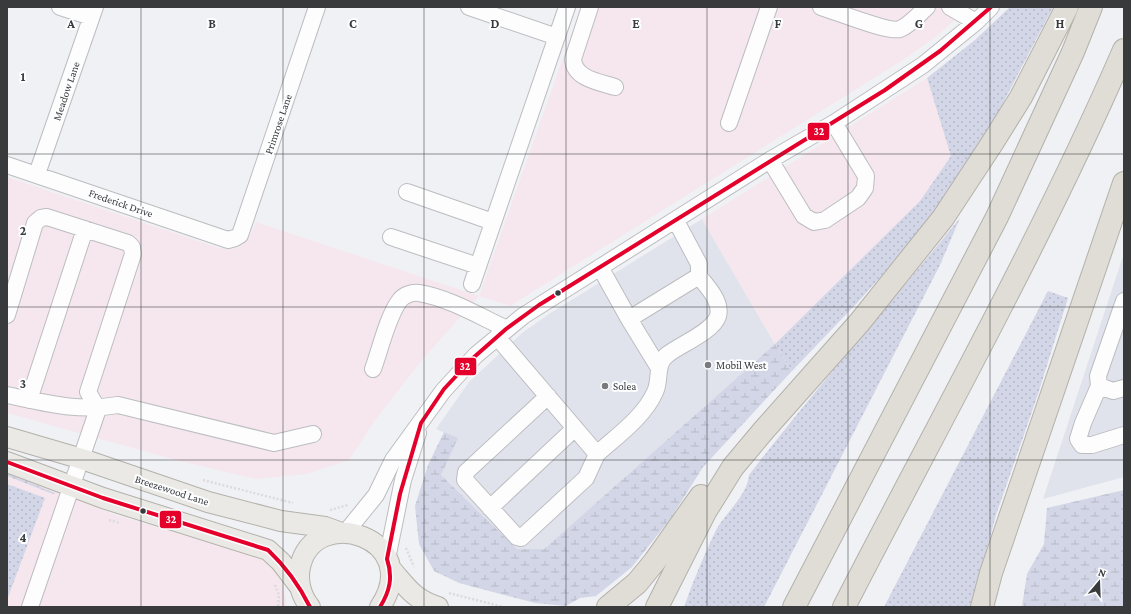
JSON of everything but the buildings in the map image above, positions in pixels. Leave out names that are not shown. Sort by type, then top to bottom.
[{"type":"highway","points":[[657,607],[705,512],[733,467],[859,323],[943,218],[991,145],[1020,97],[1067,7]]},
{"type":"highway","points":[[794,607],[997,217],[1073,52],[1091,7]]},
{"type":"highway","points":[[844,607],[1032,249],[1088,134],[1124,50]]},
{"type":"highway","points":[[982,607],[991,574],[1124,183]]},
{"type":"highway","points":[[608,607],[637,583],[706,488],[736,453],[764,430]]},
{"type":"highway","points":[[991,607],[1015,505]]},
{"type":"main road","name":"Breezewood Lane","points":[[7,437],[82,459],[208,502],[281,521],[325,527],[342,532],[359,534],[380,548],[389,564]]},
{"type":"main road","points":[[7,462],[103,498],[268,550],[281,562],[302,599]]},
{"type":"main road","points":[[302,599],[300,572],[304,558],[312,546],[324,537],[342,532]]},
{"type":"main road","points":[[389,564],[410,592],[417,598],[441,599]]},
{"type":"main road","points":[[380,607],[386,597],[390,583],[389,564]]},
{"type":"street","points":[[60,7],[93,12]]},
{"type":"street","name":"Primrose Lane","points":[[235,238],[240,235],[317,7]]},
{"type":"street","points":[[469,7],[557,37]]},
{"type":"street","points":[[472,284],[566,7]]},
{"type":"street","points":[[590,7],[573,60],[573,65],[579,74],[584,77],[615,87]]},
{"type":"street","points":[[729,123],[769,7]]},
{"type":"street","points":[[821,7],[887,28],[898,29],[910,23],[927,7]]},
{"type":"street","points":[[950,7],[976,22]]},
{"type":"street","points":[[342,532],[376,495],[393,460],[443,391],[476,355],[523,316],[676,221],[770,160],[834,123],[923,65],[976,22],[991,7]]},
{"type":"street","name":"Meadow Lane","points":[[37,174],[93,12]]},
{"type":"street","points":[[770,160],[804,216],[814,222],[825,220],[858,198],[865,188],[866,176],[834,123]]},
{"type":"street","name":"Frederick Drive","points":[[7,165],[228,240],[235,238]]},
{"type":"street","points":[[407,192],[493,222]]},
{"type":"street","points":[[7,316],[36,223],[41,218],[47,217],[85,229],[128,243],[132,247],[133,254],[88,392],[98,409],[30,607]]},
{"type":"street","points":[[548,396],[466,472],[465,480],[517,537],[524,537],[586,478],[597,454],[642,413],[656,391],[659,368],[666,355],[688,342],[714,323],[717,317],[718,309],[716,299],[699,276],[699,264],[676,221]]},
{"type":"street","points":[[29,400],[85,229]]},
{"type":"street","points":[[391,237],[478,266]]},
{"type":"street","points":[[600,267],[629,320],[659,368]]},
{"type":"street","points":[[629,320],[699,276]]},
{"type":"street","points":[[373,369],[394,311],[400,299],[408,293],[418,293],[448,302],[502,333],[548,396],[597,454]]},
{"type":"street","points":[[1124,300],[1098,376],[1099,386],[1083,423],[1078,439],[1082,445],[1092,445],[1124,435]]},
{"type":"street","points":[[1099,386],[1112,391],[1124,388]]},
{"type":"street","points":[[7,395],[72,408],[98,409],[118,405],[274,443],[313,434]]},
{"type":"street","points":[[389,564],[403,480],[420,424]]},
{"type":"street","points":[[490,508],[575,428]]},
{"type":"path","points":[[266,497],[297,504]]},
{"type":"path","points":[[327,510],[350,504]]},
{"type":"path","points":[[406,546],[408,554],[417,572]]},
{"type":"path","points":[[441,599],[503,607]]},
{"type":"shaded area","points":[[581,7],[969,7],[937,36],[909,56],[510,306],[479,296]]},
{"type":"shaded area","points":[[927,78],[951,156],[920,201],[775,344],[702,219]]},
{"type":"shaded area","points":[[7,177],[219,248],[230,249],[242,245],[250,237],[256,222],[479,296],[422,360],[376,419],[349,460],[307,474],[255,479],[172,459],[7,413]]},
{"type":"shaded area","points":[[702,219],[775,344],[544,549],[517,549],[441,475],[457,438],[436,429],[469,382],[522,333],[549,314]]},
{"type":"shaded area","points":[[1124,253],[1124,477],[1043,499]]},
{"type":"shaded area","points":[[7,472],[113,514],[235,550],[262,560],[274,570],[282,583],[286,599],[286,607],[7,607]]},
{"type":"green space","points":[[1010,7],[1053,7],[991,126],[945,198],[907,247],[858,302],[792,371],[775,344],[920,201],[951,156],[927,78],[975,40]]},
{"type":"green space","points":[[960,218],[940,265],[764,607],[684,607],[716,530],[740,497],[749,475],[827,378]]},
{"type":"green space","points":[[1048,291],[1068,298],[1038,394],[996,515],[971,607],[884,607]]},
{"type":"green space","points":[[775,344],[792,371],[703,467],[671,518],[632,567],[596,596],[580,598],[566,606],[535,603],[459,583],[434,571],[419,544],[415,506],[428,465],[444,432],[458,438],[441,475],[517,549],[544,549]]},
{"type":"green space","points":[[7,473],[55,493],[53,494],[7,476]]},
{"type":"green space","points":[[7,484],[45,498],[7,600]]},
{"type":"green space","points":[[1124,490],[1124,607],[1022,607],[1027,574],[1044,544],[1047,508]]},
{"type":"transit line","name":"32","points":[[387,559],[400,494],[421,423],[444,389],[473,358],[506,329],[539,305],[885,90],[940,51],[991,7]]},
{"type":"transit line","name":"32","points":[[7,462],[103,498],[268,550],[292,577],[310,607]]},
{"type":"transit line","name":"32","points":[[380,607],[390,584],[390,572],[387,559]]},
{"type":"place","name":"Mobil West","points":[[708,365]]},
{"type":"place","name":"Solea","points":[[605,386]]}]
